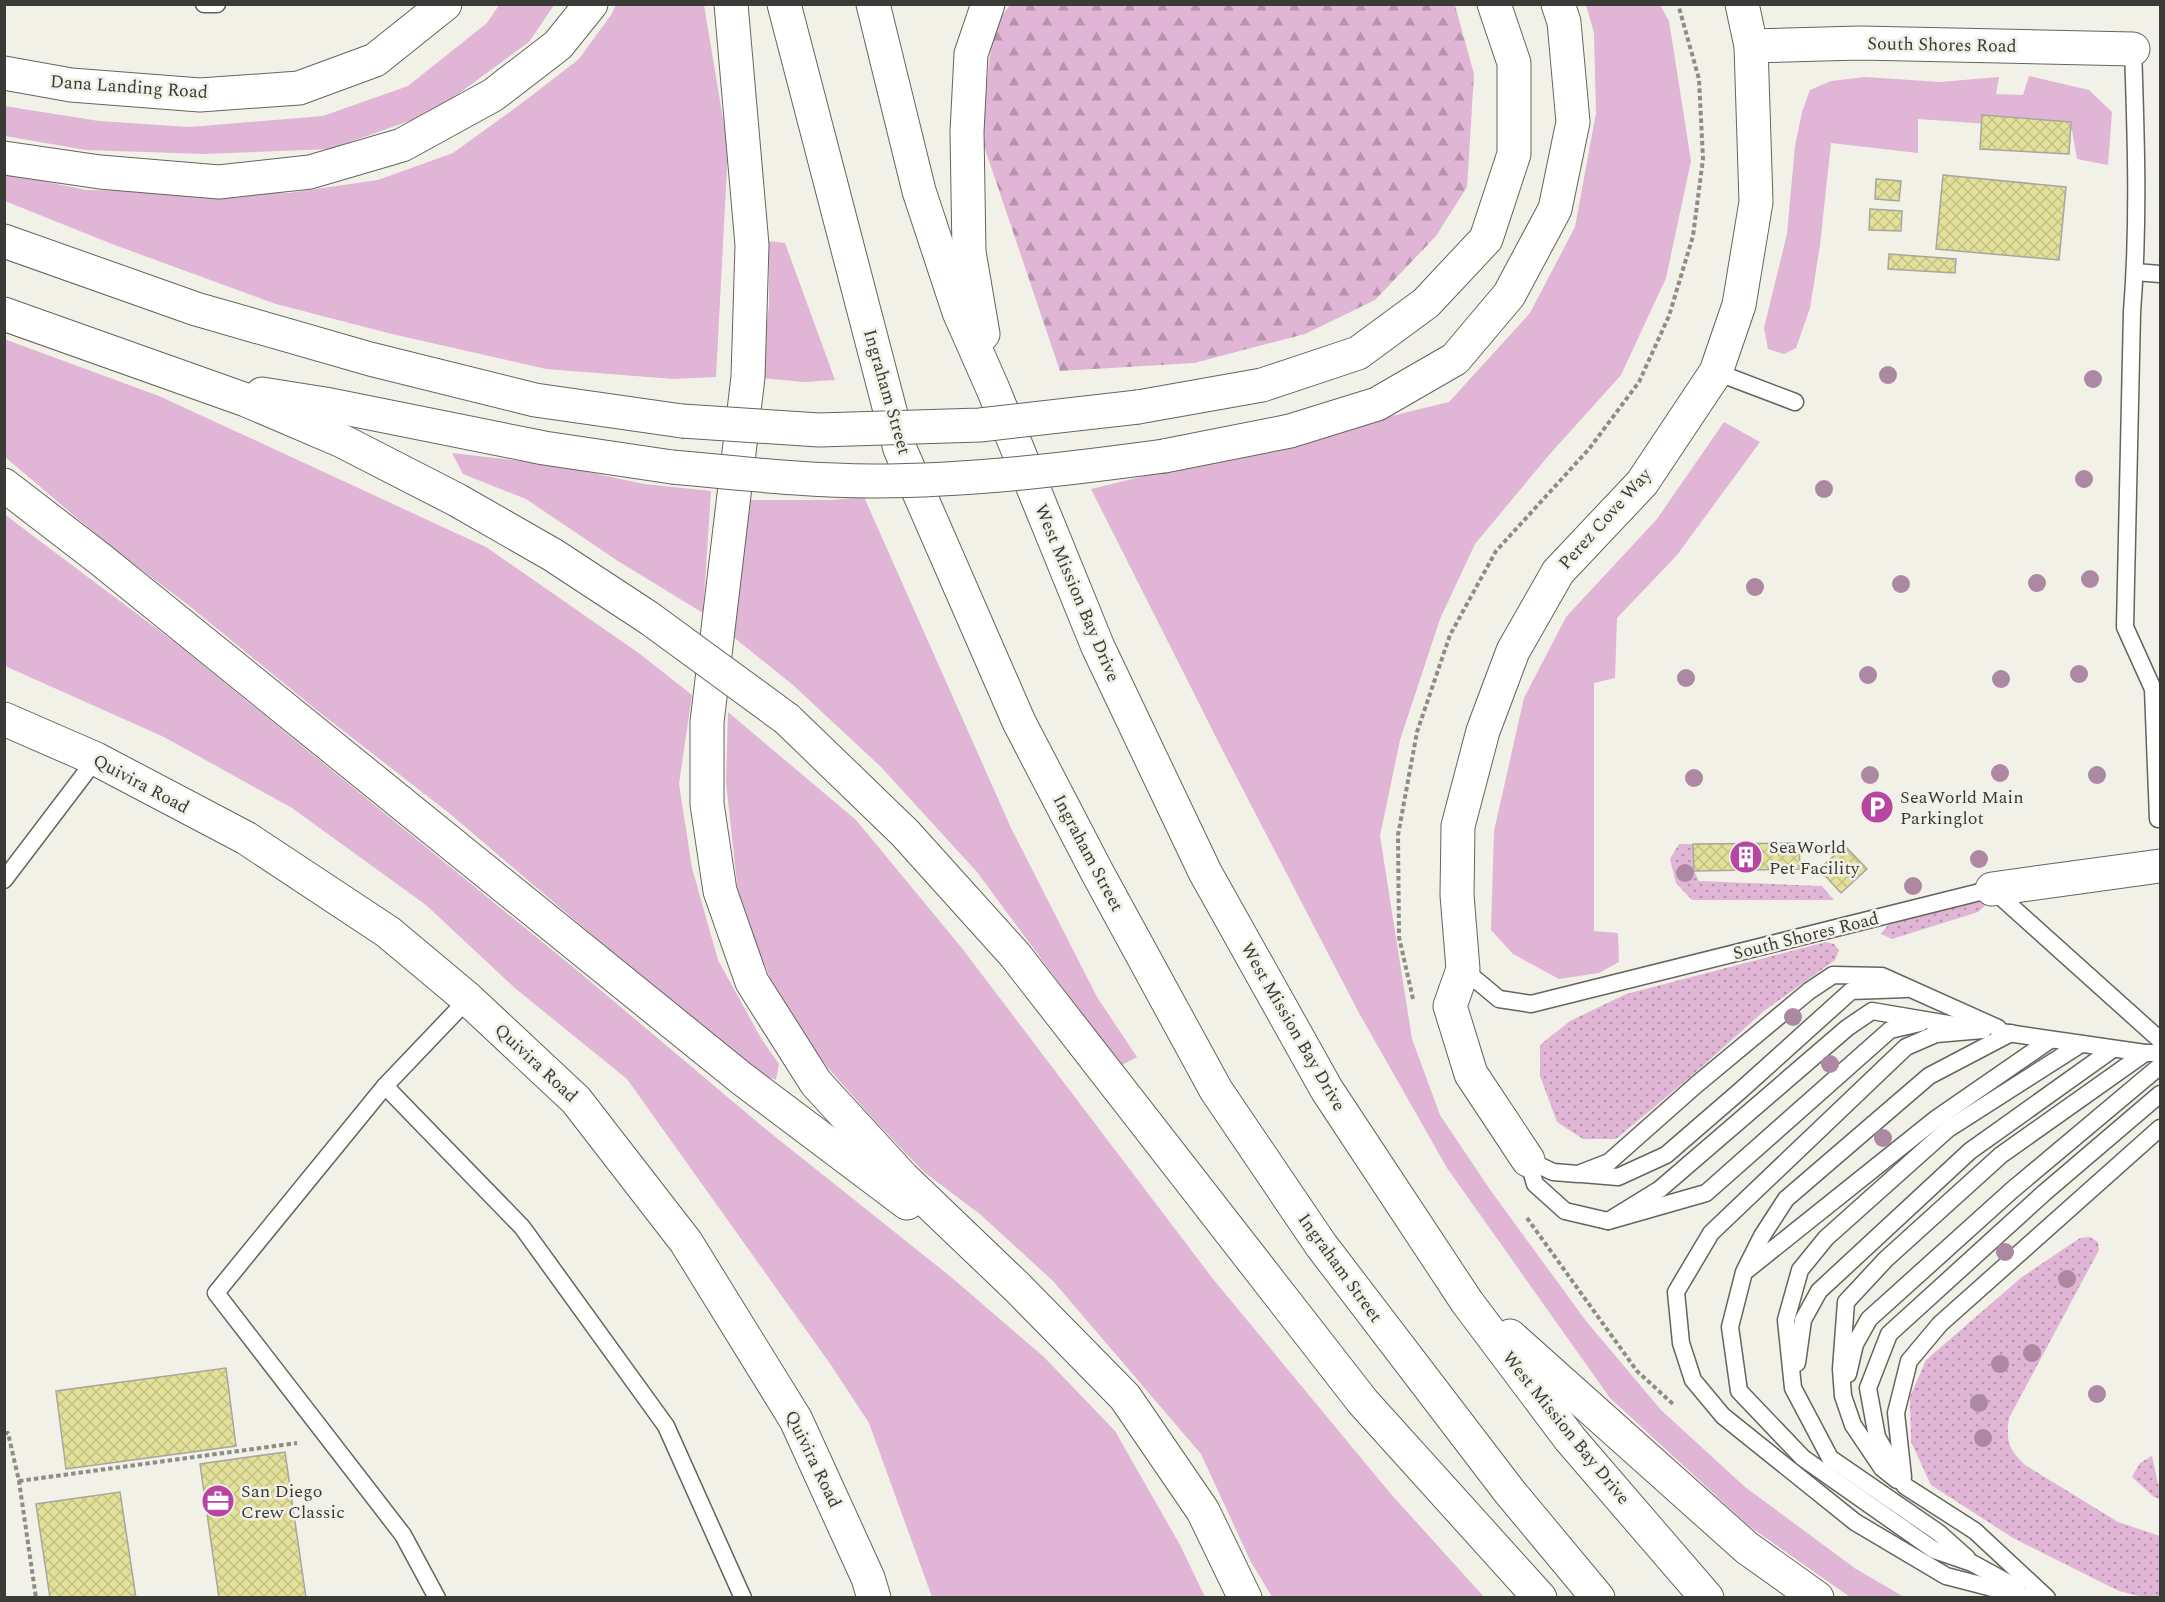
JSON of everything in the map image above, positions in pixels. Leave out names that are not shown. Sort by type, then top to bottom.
[{"type":"main road","name":"Dana Landing Road","points":[[4,73],[71,85],[200,94],[299,88],[375,60],[445,4]]},
{"type":"main road","points":[[4,158],[100,172],[219,182],[310,172],[402,145],[493,94],[558,45],[591,4]]},
{"type":"main road","points":[[731,4],[752,245],[748,377],[707,722],[707,804],[720,891],[752,982],[816,1083],[903,1178],[1017,1287],[1125,1397],[1203,1511],[1245,1598]]},
{"type":"main road","name":"Ingraham Street","points":[[784,4],[900,448],[1019,722],[1097,872],[1216,1090],[1321,1245],[1509,1491],[1598,1598]]},
{"type":"main road","points":[[873,4],[919,191],[959,312],[993,389]]},
{"type":"main road","points":[[988,4],[971,54],[967,132],[969,252],[993,389]]},
{"type":"main road","points":[[4,241],[196,309],[370,359],[535,400],[682,421],[831,430],[980,425],[1138,408],[1262,385],[1358,353],[1426,303],[1486,239],[1514,154],[1514,63],[1494,4]]},
{"type":"main road","points":[[204,384],[325,404],[544,448],[672,467],[787,478],[873,481],[976,477],[1164,456],[1290,431],[1377,404],[1455,359],[1509,295],[1555,209],[1574,122],[1564,22],[1558,4]]},
{"type":"main road","name":"Perez Cove Way","points":[[1528,1160],[1471,1074],[1450,1006],[1463,969],[1457,895],[1458,826],[1483,731],[1513,651],[1558,572],[1642,483],[1716,372],[1739,305],[1756,202],[1751,46],[1742,4]]},
{"type":"main road","name":"South Shores Road","points":[[1751,46],[1860,43],[2133,49]]},
{"type":"main road","points":[[4,314],[204,384],[342,441],[457,500],[553,555],[649,618],[787,718],[905,833],[1015,955],[1363,1402],[1540,1598]]},
{"type":"main road","name":"West Mission Bay Drive","points":[[993,389],[1098,647],[1204,872],[1327,1090],[1467,1302],[1570,1438],[1707,1598]]},
{"type":"main road","points":[[4,485],[100,559],[741,1078],[1017,1287]]},
{"type":"main road","name":"Quivira Road","points":[[4,719],[96,759],[246,838],[388,933],[468,999],[576,1100],[686,1242],[796,1420],[868,1578],[874,1598]]},
{"type":"main road","name":"South Shores Road","points":[[1992,889],[2160,866]]},
{"type":"main road","points":[[1467,1302],[1523,1347],[1747,1548],[1817,1598]]},
{"type":"lane","points":[[204,4],[217,4]]},
{"type":"lane","points":[[2133,49],[2138,173],[2132,312],[2125,627],[2153,689],[2158,819]]},
{"type":"lane","points":[[2135,272],[2160,274]]},
{"type":"lane","points":[[1716,372],[1795,402]]},
{"type":"lane","points":[[4,880],[96,759]]},
{"type":"lane","points":[[1992,889],[2160,1040]]},
{"type":"lane","name":"South Shores Road","points":[[1463,969],[1499,999],[1531,1004],[1992,889]]},
{"type":"lane","points":[[1578,1174],[1609,1162],[1800,998],[1833,975],[1882,976],[2011,1034]]},
{"type":"lane","points":[[1528,1160],[1553,1172],[1618,1177],[1666,1155],[1740,1092],[1851,991],[1912,989]]},
{"type":"lane","points":[[437,1598],[403,1535],[216,1293],[385,1086],[468,999]]},
{"type":"lane","points":[[1608,1221],[1660,1189],[1847,1028],[1872,1011],[1983,1030],[2153,1053]]},
{"type":"lane","points":[[1528,1160],[1535,1184],[1565,1211],[1608,1221],[1706,1193],[1890,1030],[1929,1021]]},
{"type":"lane","points":[[1983,1030],[1936,1034],[1906,1047],[1711,1233],[1676,1292],[1681,1343],[1693,1380],[1723,1416],[1855,1522],[1935,1570],[1946,1576],[2031,1598]]},
{"type":"lane","points":[[2011,1034],[1929,1076],[1786,1199],[1762,1236],[1744,1272],[1730,1327],[1739,1391],[1803,1458],[1934,1550],[1972,1563],[2040,1598]]},
{"type":"lane","points":[[1744,1272],[1937,1118],[2050,1040]]},
{"type":"lane","points":[[1972,1563],[1939,1533],[1830,1458],[1793,1388],[1786,1320],[1800,1270],[1826,1238],[1948,1129],[2081,1044]]},
{"type":"lane","points":[[1793,1388],[1803,1320],[1819,1291],[1970,1151],[2113,1049]]},
{"type":"lane","points":[[2047,1598],[1975,1531],[1905,1486],[1882,1468],[1853,1425],[1843,1396],[1840,1369],[1846,1302],[1886,1259],[2001,1155],[2153,1053]]},
{"type":"lane","points":[[1843,1396],[1855,1344],[1869,1319],[2011,1191],[2160,1066]]},
{"type":"lane","points":[[385,1086],[522,1227],[666,1426],[743,1598]]},
{"type":"lane","points":[[1905,1486],[1877,1437],[1868,1388],[1889,1334],[2036,1201],[2160,1094]]},
{"type":"lane","points":[[1905,1486],[1896,1413],[1909,1361],[1940,1324],[2160,1128]]},
{"type":"path","points":[[1415,1004],[1399,937],[1398,835],[1417,732],[1450,635],[1496,551],[1589,449],[1639,382],[1669,316],[1693,236],[1703,159],[1699,79],[1678,4]]},
{"type":"path","points":[[1910,4],[1920,4]]},
{"type":"path","points":[[1521,1210],[1637,1371],[1678,1409]]},
{"type":"path","points":[[4,1433],[8,1433],[19,1481],[36,1598]]},
{"type":"path","points":[[19,1481],[329,1438]]},
{"type":"green space","points":[[499,5],[554,5],[529,42],[432,113],[330,149],[204,154],[86,150],[5,136],[4,106],[99,121],[190,127],[323,116],[408,86],[487,23]]},
{"type":"green space","points":[[616,5],[704,5],[728,149],[716,377],[674,379],[546,369],[392,334],[276,304],[112,244],[5,201],[4,173],[86,190],[288,193],[378,180],[453,153],[522,103],[579,59]]},
{"type":"green space","points":[[1010,5],[1455,5],[1474,74],[1467,187],[1436,236],[1375,300],[1305,334],[1194,363],[1060,371],[982,140],[989,61],[996,24]]},
{"type":"green space","points":[[1586,5],[1660,5],[1669,21],[1691,161],[1666,278],[1621,375],[1549,455],[1475,544],[1440,619],[1400,740],[1380,836],[1412,1039],[1440,1115],[1491,1191],[1586,1321],[1661,1410],[1745,1487],[1856,1569],[1904,1597],[1850,1597],[1749,1526],[1610,1398],[1447,1168],[1359,1013],[1091,489],[1449,402],[1530,313],[1575,227],[1596,113],[1594,33]]},
{"type":"green space","points":[[2029,76],[2089,90],[2112,112],[2108,165],[2077,159],[2072,130],[1918,119],[1918,153],[1831,143],[1820,245],[1810,308],[1796,348],[1784,354],[1768,349],[1764,328],[1787,234],[1795,146],[1802,112],[1810,90],[1831,81],[1865,77],[1940,82],[1999,77],[1996,94],[2023,95]]},
{"type":"green space","points":[[769,241],[785,243],[835,380],[804,382],[761,378],[769,305]]},
{"type":"green space","points":[[4,339],[159,396],[486,547],[640,654],[692,695],[679,784],[692,868],[718,960],[762,1040],[779,1064],[776,1080],[752,1071],[449,813],[319,712],[187,604],[110,546],[5,457]]},
{"type":"green space","points":[[1724,422],[1760,442],[1677,555],[1617,618],[1615,678],[1594,683],[1594,931],[1618,933],[1619,962],[1599,973],[1559,979],[1513,954],[1491,930],[1494,831],[1524,698],[1566,617],[1657,519]]},
{"type":"green space","points":[[452,453],[555,465],[644,484],[711,491],[703,613],[618,561],[526,499],[463,474]]},
{"type":"green space","points":[[864,497],[1011,828],[1097,997],[1137,1057],[1122,1065],[977,872],[881,767],[793,685],[726,631],[748,500],[833,500]]},
{"type":"green space","points":[[4,514],[177,644],[579,972],[768,1131],[951,1277],[1044,1357],[1115,1431],[1180,1545],[1205,1597],[932,1597],[869,1423],[831,1365],[627,1079],[516,989],[426,905],[292,808],[164,737],[5,666]]},
{"type":"green space","points":[[728,712],[856,820],[961,947],[1213,1279],[1390,1493],[1484,1597],[1272,1597],[1251,1562],[1201,1454],[1053,1281],[981,1215],[924,1172],[875,1121],[822,1061],[775,990],[739,902],[726,782]]},
{"type":"green space","points":[[1679,844],[1693,844],[1694,871],[1699,881],[1822,886],[1834,900],[1692,900],[1676,883],[1670,859]]},
{"type":"green space","points":[[1975,902],[1988,903],[1978,912],[1892,939],[1881,934],[1889,924]]},
{"type":"green space","points":[[1826,942],[1834,944],[1839,950],[1835,960],[1764,1011],[1616,1139],[1583,1139],[1557,1122],[1540,1076],[1540,1045],[1570,1021],[1626,994]]},
{"type":"green space","points":[[2090,1237],[2098,1242],[2099,1250],[2009,1418],[2008,1439],[2015,1454],[2025,1465],[2118,1522],[2160,1536],[2160,1597],[2143,1597],[2119,1591],[2013,1538],[1931,1485],[1911,1442],[1910,1397],[1926,1360],[2022,1277],[2080,1238]]},
{"type":"green space","points":[[2152,1456],[2160,1485],[2160,1499],[2154,1497],[2132,1477],[2140,1463]]},
{"type":"building","points":[[1982,115],[2071,122],[2069,154],[1980,149]]},
{"type":"building","points":[[1943,175],[2066,187],[2059,260],[1936,249]]},
{"type":"building","points":[[1876,179],[1901,181],[1899,201],[1875,199]]},
{"type":"building","points":[[1870,209],[1902,211],[1901,231],[1869,230]]},
{"type":"building","points":[[1889,254],[1956,259],[1955,273],[1888,269]]},
{"type":"building","name":"SeaWorld Pet Facility","points":[[1799,843],[1800,869],[1694,871],[1693,844]]},
{"type":"building","points":[[1845,846],[1867,869],[1841,893],[1819,869]]},
{"type":"building","points":[[226,1368],[236,1446],[66,1469],[56,1391]]},
{"type":"building","points":[[285,1452],[306,1598],[219,1598],[200,1464]]},
{"type":"building","points":[[120,1492],[136,1598],[50,1598],[36,1504]]},
{"type":"place","name":"SeaWorld Main Parkinglot","points":[[1877,807]]},
{"type":"place","name":"SeaWorld Pet Facility","points":[[1746,857]]},
{"type":"place","name":"San Diego Crew Classic","points":[[218,1501]]}]
